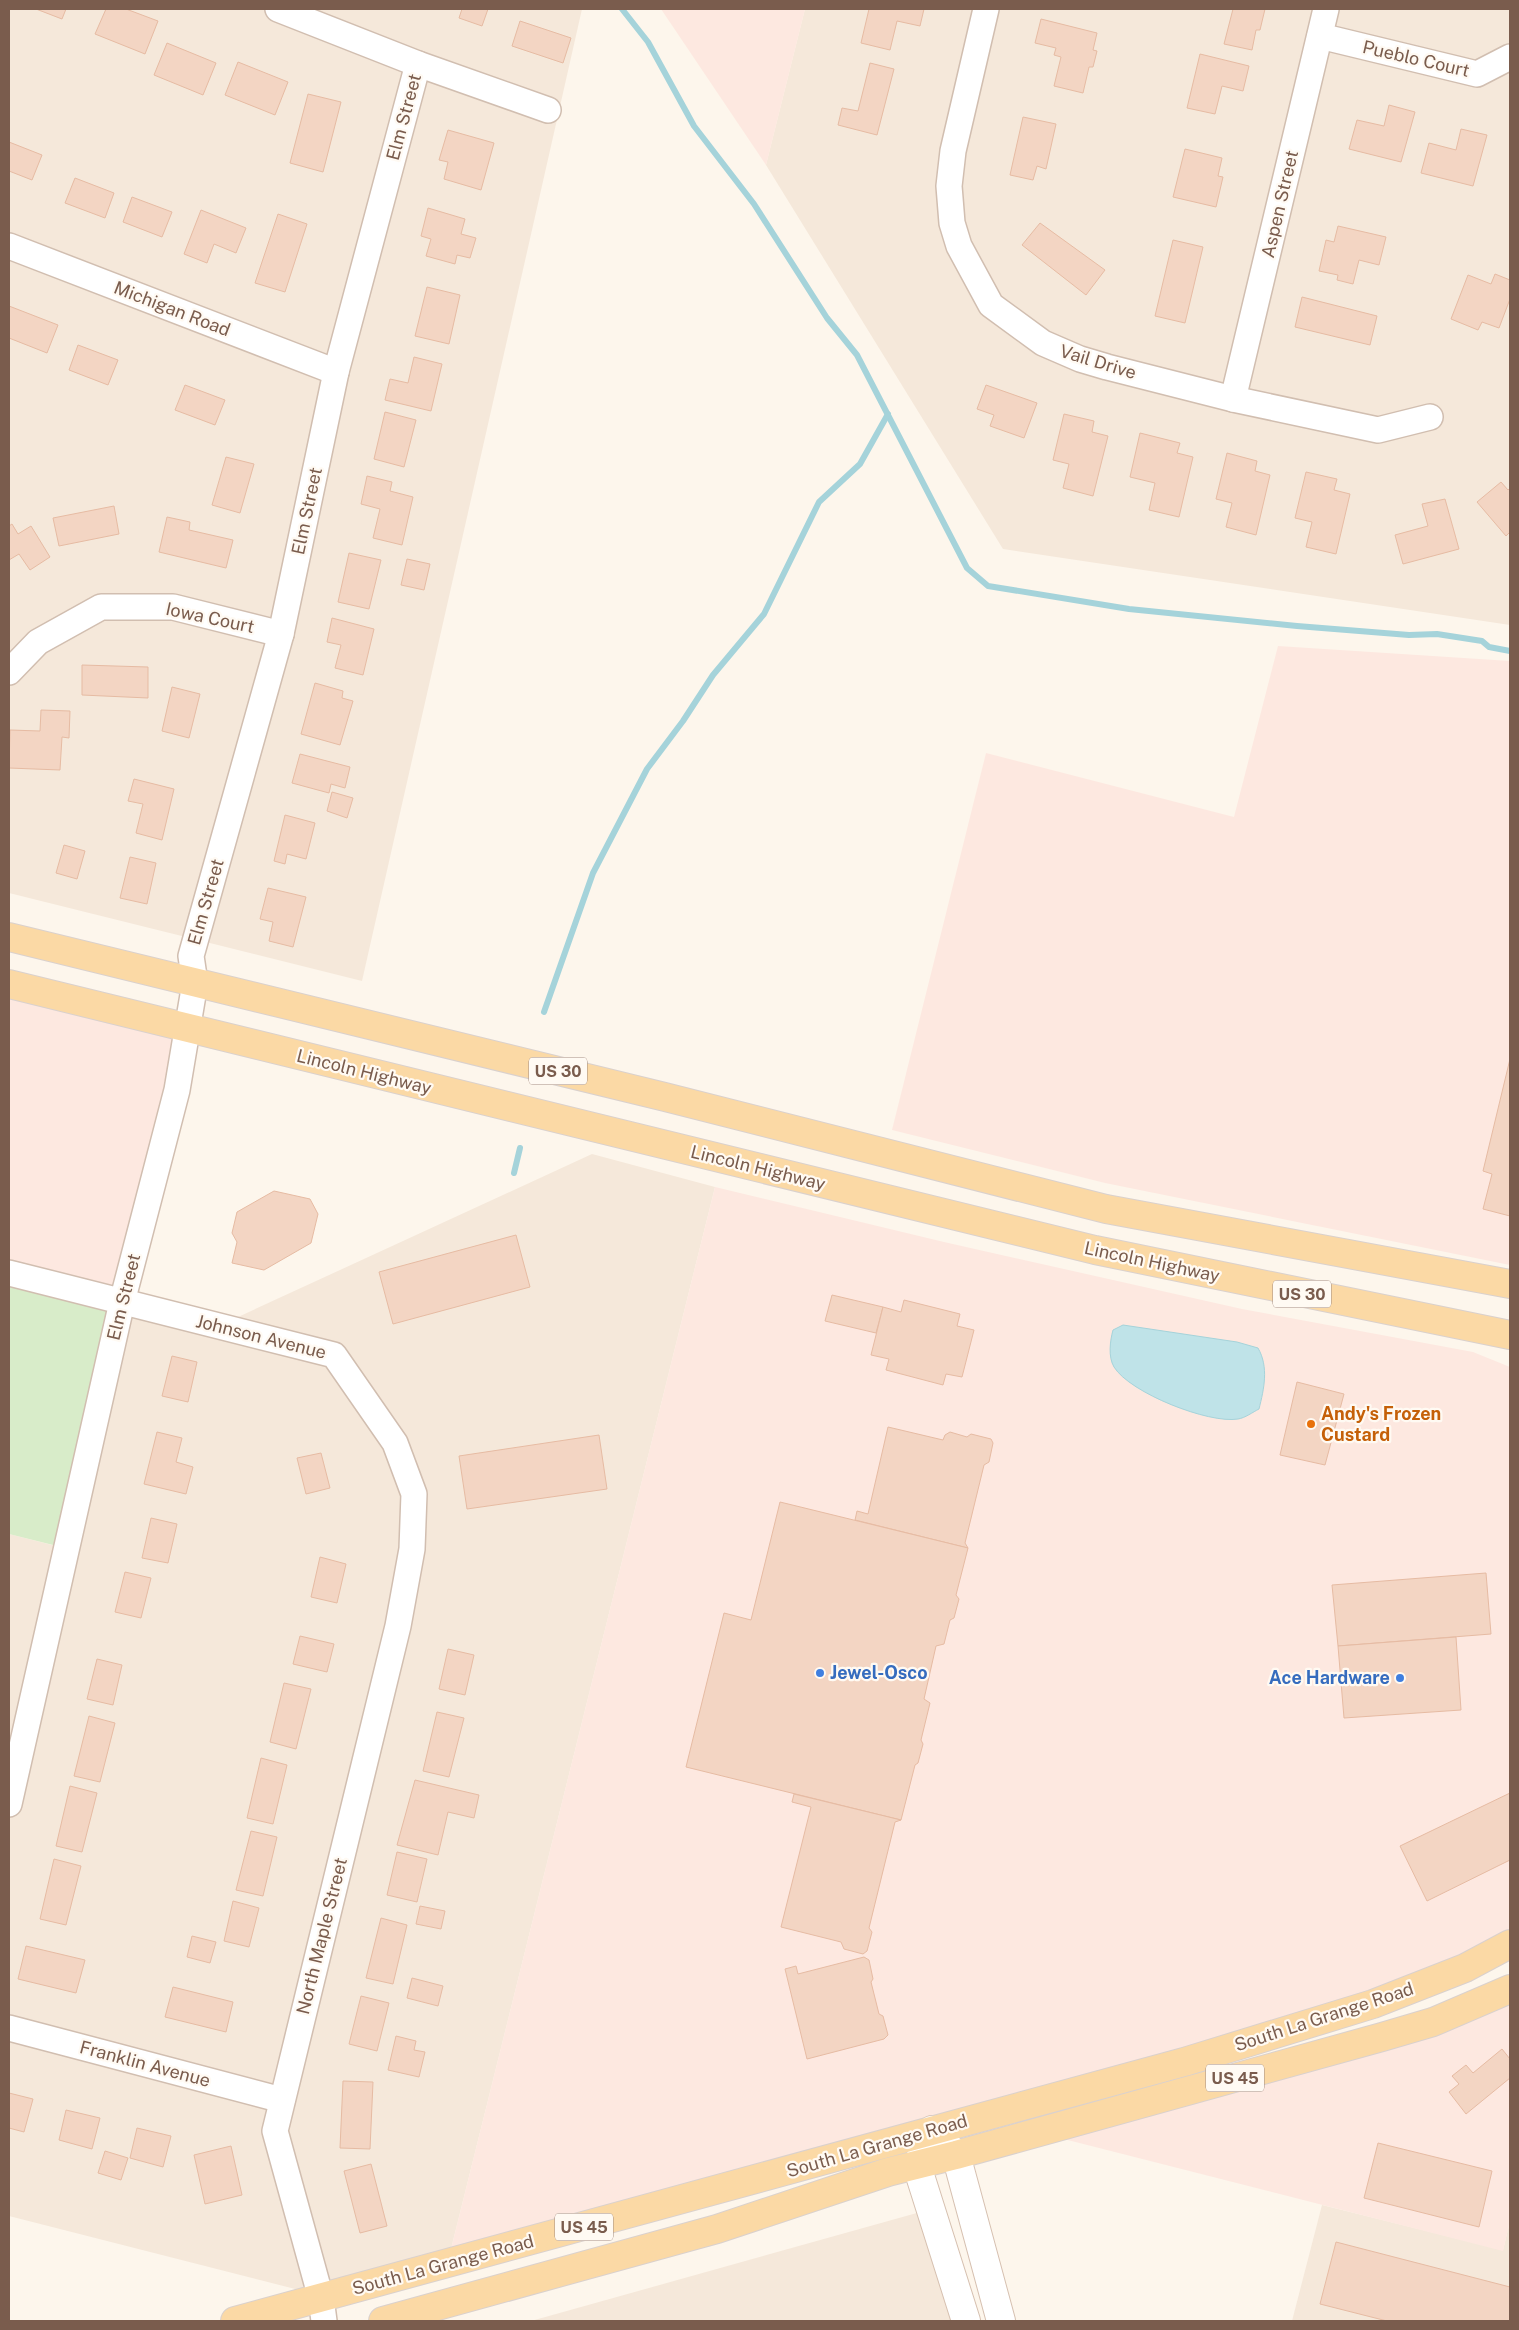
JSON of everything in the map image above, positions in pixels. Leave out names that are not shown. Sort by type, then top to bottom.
[{"type":"main road","name":"US 30","points":[[9,937],[665,1097],[1106,1209],[1510,1284]]},
{"type":"main road","name":"Lincoln Highway","points":[[9,984],[1094,1250],[1510,1335]]},
{"type":"main road","name":"South La Grange Road","points":[[235,2321],[323,2310],[932,2130],[1184,2062],[1373,2004],[1465,1968],[1510,1944]]},
{"type":"main road","name":"South La Grange Road","points":[[383,2321],[717,2228],[888,2172],[917,2166],[1433,2022],[1510,1989]]},
{"type":"street","points":[[278,9],[418,64],[548,110]]},
{"type":"street","name":"Vail Drive","points":[[986,9],[953,151],[949,186],[952,223],[960,246],[991,306],[1043,343],[1062,352],[1107,367],[1233,399],[1378,430],[1430,417]]},
{"type":"street","name":"Aspen Street","points":[[1233,399],[1326,9]]},
{"type":"street","name":"Pueblo Court","points":[[1320,36],[1477,74],[1510,57]]},
{"type":"street","name":"Elm Street","points":[[9,1804],[122,1302],[177,1090],[195,983],[191,956],[281,634],[336,372],[418,64]]},
{"type":"street","name":"Michigan Road","points":[[9,246],[336,372]]},
{"type":"street","name":"Iowa Court","points":[[9,672],[38,642],[101,607],[173,607],[281,634]]},
{"type":"street","name":"Johnson Avenue","points":[[9,1273],[334,1355],[395,1444],[414,1494],[412,1549]]},
{"type":"street","name":"North Maple Street","points":[[323,2310],[275,2132],[398,1626],[412,1549]]},
{"type":"street","name":"Franklin Avenue","points":[[9,2028],[282,2100]]},
{"type":"street","points":[[966,2321],[917,2166],[932,2130],[956,2155],[1001,2321]]},
{"type":"shaded area","points":[[9,9],[582,9],[362,981],[9,893]]},
{"type":"shaded area","points":[[661,9],[805,9],[766,165]]},
{"type":"shaded area","points":[[805,9],[1510,9],[1510,625],[1003,549],[766,165]]},
{"type":"shaded area","points":[[1278,646],[1510,661],[1510,1265],[1105,1183],[892,1130],[986,753],[1234,817]]},
{"type":"shaded area","points":[[9,989],[179,1032],[118,1293],[9,1266]]},
{"type":"shaded area","points":[[592,1154],[715,1187],[450,2253],[303,2291],[9,2216],[9,1534],[56,1546],[116,1307],[201,1334]]},
{"type":"shaded area","points":[[715,1187],[944,1242],[1242,1309],[1473,1352],[1510,1367],[1510,1930],[1467,1958],[1327,2009],[450,2253]]},
{"type":"shaded area","points":[[1510,1992],[1510,2221],[1503,2251],[1048,2135]]},
{"type":"shaded area","points":[[1322,2205],[1503,2250],[1510,2221],[1510,2321],[1292,2321]]},
{"type":"shaded area","points":[[924,2211],[967,2321],[531,2321]]},
{"type":"green space","points":[[9,1280],[116,1307],[57,1546],[9,1534]]},
{"type":"water","points":[[1123,1325],[1237,1342],[1258,1348],[1264,1363],[1264,1386],[1259,1409],[1238,1419],[1209,1417],[1171,1405],[1136,1387],[1114,1367],[1111,1359],[1110,1344],[1113,1330]]},
{"type":"building","points":[[36,9],[66,9],[62,19]]},
{"type":"building","points":[[106,9],[126,9],[158,21],[145,54],[95,34]]},
{"type":"building","points":[[462,9],[488,9],[482,26],[459,18]]},
{"type":"building","points":[[869,9],[924,9],[920,26],[897,21],[890,50],[861,43]]},
{"type":"building","points":[[1233,9],[1265,9],[1260,30],[1256,30],[1252,50],[1224,44]]},
{"type":"building","points":[[1041,19],[1097,33],[1093,50],[1097,51],[1093,67],[1089,67],[1083,93],[1054,86],[1061,57],[1054,55],[1056,48],[1035,43]]},
{"type":"building","points":[[520,21],[571,38],[563,63],[512,46]]},
{"type":"building","points":[[167,43],[216,63],[203,95],[154,75]]},
{"type":"building","points":[[1200,54],[1249,66],[1243,91],[1222,86],[1215,114],[1187,108]]},
{"type":"building","points":[[238,62],[288,82],[275,115],[225,95]]},
{"type":"building","points":[[870,63],[894,69],[877,135],[838,125],[842,108],[858,111]]},
{"type":"building","points":[[308,94],[341,102],[323,172],[290,163]]},
{"type":"building","points":[[1389,105],[1415,112],[1401,162],[1349,149],[1357,120],[1384,126]]},
{"type":"building","points":[[1023,117],[1056,124],[1046,169],[1037,166],[1033,180],[1010,175]]},
{"type":"building","points":[[1461,129],[1487,135],[1473,186],[1421,173],[1429,143],[1456,150]]},
{"type":"building","points":[[448,130],[494,143],[481,190],[444,179],[448,162],[439,160]]},
{"type":"building","points":[[9,142],[42,155],[32,180],[9,171]]},
{"type":"building","points":[[1185,149],[1222,158],[1218,176],[1223,177],[1216,207],[1173,197]]},
{"type":"building","points":[[75,178],[114,193],[105,218],[65,203]]},
{"type":"building","points":[[132,197],[172,212],[162,237],[123,222]]},
{"type":"building","points":[[428,208],[465,219],[461,234],[476,238],[470,258],[457,255],[455,264],[426,256],[431,239],[421,236]]},
{"type":"building","points":[[201,210],[246,228],[236,253],[214,244],[207,263],[184,254]]},
{"type":"building","points":[[278,214],[307,224],[285,292],[255,283]]},
{"type":"building","points":[[1040,223],[1105,270],[1086,295],[1022,245]]},
{"type":"building","points":[[1338,226],[1386,237],[1379,265],[1359,260],[1353,284],[1337,280],[1338,275],[1319,271],[1326,240],[1334,242]]},
{"type":"building","points":[[1173,240],[1203,247],[1185,323],[1155,316]]},
{"type":"building","points":[[1495,274],[1510,280],[1510,299],[1499,328],[1482,322],[1478,330],[1451,319],[1468,275],[1491,284]]},
{"type":"building","points":[[427,287],[460,295],[449,344],[415,336]]},
{"type":"building","points":[[1302,297],[1377,316],[1370,345],[1295,327]]},
{"type":"building","points":[[9,306],[58,325],[47,353],[9,338]]},
{"type":"building","points":[[78,345],[118,360],[108,385],[69,370]]},
{"type":"building","points":[[414,357],[442,364],[431,411],[385,400],[390,379],[408,383]]},
{"type":"building","points":[[185,385],[225,400],[215,425],[175,410]]},
{"type":"building","points":[[986,385],[1037,403],[1024,438],[990,426],[994,415],[977,409]]},
{"type":"building","points":[[385,412],[416,420],[404,467],[374,459]]},
{"type":"building","points":[[1064,414],[1094,421],[1092,432],[1108,436],[1093,496],[1063,488],[1069,464],[1053,460]]},
{"type":"building","points":[[1140,433],[1180,443],[1177,453],[1193,457],[1179,517],[1149,510],[1155,483],[1130,477]]},
{"type":"building","points":[[1227,453],[1257,461],[1255,471],[1270,475],[1256,535],[1226,527],[1232,503],[1216,499]]},
{"type":"building","points":[[226,457],[254,464],[240,513],[212,505]]},
{"type":"building","points":[[1306,472],[1337,479],[1334,490],[1350,494],[1336,554],[1306,547],[1312,522],[1295,518]]},
{"type":"building","points":[[367,476],[392,482],[390,491],[413,497],[402,545],[373,538],[380,509],[361,504]]},
{"type":"building","points":[[1501,482],[1508,490],[1510,488],[1510,532],[1506,536],[1477,502]]},
{"type":"building","points":[[1445,499],[1459,549],[1403,564],[1395,535],[1428,526],[1422,504]]},
{"type":"building","points":[[114,506],[119,534],[59,546],[53,518]]},
{"type":"building","points":[[167,517],[190,522],[189,530],[233,540],[226,568],[159,552]]},
{"type":"building","points":[[12,524],[18,534],[31,526],[50,557],[30,570],[19,554],[9,560],[9,526]]},
{"type":"building","points":[[349,553],[381,560],[369,609],[338,602]]},
{"type":"building","points":[[407,559],[430,564],[424,590],[401,585]]},
{"type":"building","points":[[332,618],[374,629],[363,675],[335,668],[341,645],[327,642]]},
{"type":"building","points":[[82,665],[148,667],[148,698],[82,695]]},
{"type":"building","points":[[315,683],[343,691],[342,698],[353,701],[340,745],[301,734]]},
{"type":"building","points":[[172,687],[200,694],[189,738],[162,731]]},
{"type":"building","points":[[41,710],[70,711],[69,738],[62,737],[60,770],[9,768],[10,730],[40,731]]},
{"type":"building","points":[[300,754],[350,767],[345,788],[331,784],[329,793],[292,783]]},
{"type":"building","points":[[134,779],[174,789],[162,840],[136,833],[143,804],[128,801]]},
{"type":"building","points":[[332,792],[353,798],[347,818],[327,811]]},
{"type":"building","points":[[285,815],[315,823],[306,859],[287,854],[285,864],[274,861]]},
{"type":"building","points":[[64,845],[85,851],[77,879],[56,873]]},
{"type":"building","points":[[130,857],[156,863],[147,904],[120,898]]},
{"type":"building","points":[[268,888],[306,897],[293,947],[269,941],[273,922],[260,919]]},
{"type":"building","points":[[1510,1059],[1510,1216],[1483,1209],[1492,1174],[1483,1171]]},
{"type":"building","points":[[274,1191],[310,1199],[318,1214],[311,1243],[264,1270],[232,1263],[237,1242],[232,1233],[237,1212]]},
{"type":"building","points":[[516,1235],[530,1287],[393,1324],[379,1272]]},
{"type":"building","points":[[832,1295],[883,1307],[876,1333],[825,1321]]},
{"type":"building","points":[[904,1300],[960,1314],[957,1326],[974,1330],[962,1377],[946,1374],[943,1385],[886,1370],[889,1359],[871,1355],[883,1307],[901,1312]]},
{"type":"building","points":[[172,1356],[197,1362],[188,1402],[162,1396]]},
{"type":"building","name":"Andy's Frozen Custard","points":[[1297,1382],[1344,1394],[1325,1465],[1280,1455]]},
{"type":"building","points":[[888,1427],[943,1440],[945,1435],[950,1432],[967,1437],[971,1434],[991,1439],[993,1443],[989,1462],[984,1465],[965,1543],[968,1548],[855,1520],[857,1511],[868,1514]]},
{"type":"building","points":[[157,1432],[182,1438],[176,1462],[193,1467],[186,1494],[144,1484]]},
{"type":"building","points":[[599,1435],[607,1489],[467,1509],[459,1456]]},
{"type":"building","points":[[321,1453],[330,1488],[306,1494],[297,1458]]},
{"type":"building","name":"Jewel-Osco","points":[[780,1502],[968,1548],[956,1595],[959,1599],[954,1618],[950,1620],[944,1644],[936,1646],[924,1699],[930,1703],[921,1740],[923,1744],[918,1763],[915,1765],[901,1820],[686,1767],[724,1613],[751,1620]]},
{"type":"building","points":[[151,1518],[177,1524],[168,1563],[142,1558]]},
{"type":"building","points":[[320,1557],[346,1564],[337,1603],[311,1597]]},
{"type":"building","points":[[125,1572],[151,1578],[141,1618],[115,1612]]},
{"type":"building","points":[[1486,1573],[1491,1634],[1338,1646],[1332,1585]]},
{"type":"building","points":[[300,1636],[334,1644],[327,1672],[293,1664]]},
{"type":"building","name":"Ace Hardware","points":[[1456,1637],[1461,1710],[1344,1718],[1338,1646]]},
{"type":"building","points":[[448,1649],[474,1655],[465,1695],[439,1689]]},
{"type":"building","points":[[97,1659],[122,1665],[113,1705],[87,1699]]},
{"type":"building","points":[[284,1683],[311,1689],[296,1749],[270,1742]]},
{"type":"building","points":[[437,1712],[464,1718],[449,1777],[423,1771]]},
{"type":"building","points":[[89,1716],[115,1723],[100,1782],[74,1776]]},
{"type":"building","points":[[261,1758],[287,1765],[273,1824],[247,1818]]},
{"type":"building","points":[[415,1780],[479,1795],[474,1818],[448,1812],[438,1855],[397,1845]]},
{"type":"building","points":[[70,1786],[97,1793],[82,1852],[56,1846]]},
{"type":"building","points":[[1510,1793],[1510,1860],[1427,1901],[1400,1846]]},
{"type":"building","points":[[794,1794],[901,1820],[895,1822],[869,1928],[872,1932],[867,1951],[863,1954],[844,1949],[841,1942],[781,1927],[811,1807],[792,1802]]},
{"type":"building","points":[[251,1831],[277,1837],[263,1896],[236,1890]]},
{"type":"building","points":[[397,1852],[427,1859],[417,1902],[387,1895]]},
{"type":"building","points":[[54,1859],[81,1866],[66,1925],[40,1919]]},
{"type":"building","points":[[233,1901],[259,1908],[249,1947],[224,1941]]},
{"type":"building","points":[[420,1906],[445,1911],[441,1929],[416,1924]]},
{"type":"building","points":[[381,1918],[407,1925],[393,1984],[366,1978]]},
{"type":"building","points":[[192,1936],[216,1942],[210,1963],[187,1957]]},
{"type":"building","points":[[26,1946],[85,1960],[76,1993],[18,1979]]},
{"type":"building","points":[[864,1957],[869,1960],[873,1979],[871,1982],[879,2014],[883,2016],[888,2035],[884,2039],[807,2059],[785,1969],[796,1966],[798,1974]]},
{"type":"building","points":[[412,1978],[443,1986],[438,2006],[407,1998]]},
{"type":"building","points":[[173,1987],[233,2002],[226,2032],[165,2017]]},
{"type":"building","points":[[361,1996],[389,2003],[377,2051],[349,2044]]},
{"type":"building","points":[[396,2036],[416,2041],[414,2050],[425,2052],[419,2077],[388,2070]]},
{"type":"building","points":[[1502,2049],[1510,2059],[1510,2078],[1466,2114],[1449,2092],[1459,2084],[1452,2076],[1466,2065],[1473,2073]]},
{"type":"building","points":[[343,2081],[373,2082],[370,2149],[340,2148]]},
{"type":"building","points":[[9,2093],[33,2099],[24,2132],[9,2128]]},
{"type":"building","points":[[66,2110],[100,2118],[92,2149],[59,2140]]},
{"type":"building","points":[[137,2128],[171,2136],[163,2167],[130,2158]]},
{"type":"building","points":[[1378,2143],[1492,2171],[1479,2227],[1364,2198]]},
{"type":"building","points":[[231,2146],[242,2195],[205,2204],[194,2155]]},
{"type":"building","points":[[105,2151],[128,2158],[121,2180],[98,2173]]},
{"type":"building","points":[[371,2164],[387,2226],[360,2233],[344,2171]]},
{"type":"building","points":[[1336,2242],[1510,2287],[1510,2321],[1387,2321],[1320,2304]]},
{"type":"waterway","points":[[622,9],[648,42],[694,126],[754,204],[827,318],[857,355],[967,568],[988,586],[1129,609],[1297,626],[1409,635],[1437,634],[1482,641],[1489,647],[1510,651]]},
{"type":"waterway","points":[[544,1012],[593,873],[647,769],[683,721],[713,675],[764,614],[819,502],[860,464],[888,414]]},
{"type":"waterway","points":[[514,1173],[520,1148]]},
{"type":"place","name":"Andy's Frozen Custard","points":[[1311,1424]]},
{"type":"place","name":"Jewel-Osco","points":[[820,1673]]},
{"type":"place","name":"Ace Hardware","points":[[1400,1678]]}]
